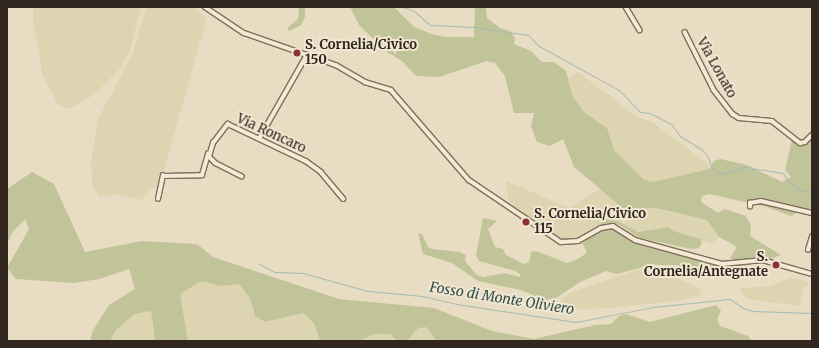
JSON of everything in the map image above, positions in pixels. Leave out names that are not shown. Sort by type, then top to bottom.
[{"type":"street","points":[[205,7],[244,33],[336,65],[365,82],[394,92],[470,180],[561,242],[578,242],[601,228],[613,226],[634,239],[722,264],[763,260],[812,274]]},
{"type":"street","points":[[626,7],[640,30]]},
{"type":"street","name":"Via Lonato","points":[[685,32],[714,90],[733,114],[739,118],[772,121],[800,143],[805,142],[812,135]]},
{"type":"street","points":[[259,139],[307,55]]},
{"type":"street","name":"Via Roncaro","points":[[210,150],[221,131],[228,124],[314,166],[344,199]]},
{"type":"street","points":[[210,150],[212,161],[242,177]]},
{"type":"street","points":[[158,199],[163,176],[202,175],[210,150]]},
{"type":"street","points":[[750,207],[750,203],[761,201],[812,213]]},
{"type":"street","points":[[808,250],[812,237]]},
{"type":"shaded area","points":[[33,7],[141,7],[129,53],[120,69],[95,94],[71,108],[66,108],[58,104],[42,74],[38,43],[33,24]]},
{"type":"shaded area","points":[[146,7],[194,7],[204,16],[205,24],[159,188],[153,187],[141,200],[116,195],[99,196],[93,188],[91,166],[97,121],[133,53]]},
{"type":"shaded area","points":[[578,72],[636,116],[652,122],[707,163],[709,169],[653,182],[643,179],[614,150],[607,128],[585,113],[573,97],[569,78]]},
{"type":"shaded area","points":[[506,181],[570,208],[601,188],[617,203],[631,209],[656,208],[674,213],[699,216],[707,220],[719,237],[712,244],[673,231],[669,227],[638,232],[618,221],[607,220],[580,239],[564,240],[513,207],[508,199]]},
{"type":"shaded area","points":[[640,269],[673,276],[699,288],[701,294],[685,300],[610,308],[561,310],[556,305],[569,293]]},
{"type":"shaded area","points":[[790,278],[807,281],[808,286],[803,287],[800,306],[747,299],[741,292],[741,288],[770,286]]},
{"type":"shaded area","points":[[202,281],[221,286],[239,284],[250,298],[255,316],[265,322],[303,313],[314,323],[320,341],[188,341],[180,294]]},
{"type":"shaded area","points":[[151,311],[155,341],[110,341],[116,330],[135,314]]},
{"type":"shaded area","points":[[418,327],[426,327],[437,341],[407,341]]},
{"type":"shaded area","points":[[375,334],[390,334],[398,341],[358,341]]},
{"type":"green space","points":[[299,7],[305,7],[305,17],[301,25],[289,31],[287,28],[298,19]]},
{"type":"green space","points":[[350,7],[394,7],[413,26],[431,34],[446,37],[474,37],[475,7],[486,7],[487,18],[500,28],[510,31],[515,38],[514,44],[531,51],[542,62],[554,62],[566,71],[573,97],[585,113],[607,128],[614,150],[643,179],[653,182],[709,169],[714,161],[720,159],[747,165],[782,182],[791,177],[785,170],[792,140],[803,144],[812,138],[812,212],[801,210],[791,216],[767,207],[709,194],[702,196],[701,202],[718,213],[725,209],[746,216],[751,225],[750,236],[781,255],[770,259],[761,257],[734,261],[730,258],[737,247],[719,237],[707,220],[656,208],[624,209],[574,167],[563,139],[550,146],[537,142],[531,126],[534,113],[514,113],[505,76],[495,63],[487,61],[439,77],[416,76],[402,61],[387,52],[359,25]]},
{"type":"green space","points":[[32,172],[54,184],[85,252],[142,241],[197,244],[213,257],[339,299],[434,308],[492,331],[534,339],[595,325],[611,324],[619,316],[626,314],[650,322],[716,305],[721,311],[717,319],[720,326],[748,336],[752,341],[437,341],[426,327],[418,328],[407,341],[398,341],[390,334],[375,334],[358,341],[320,341],[314,323],[303,313],[265,322],[255,316],[250,298],[239,284],[221,286],[202,281],[180,294],[188,341],[155,341],[151,311],[135,314],[116,330],[110,341],[90,341],[93,330],[109,305],[135,289],[129,269],[99,279],[74,283],[16,279],[7,268],[29,229],[25,219],[12,233],[7,244],[7,189]]},
{"type":"green space","points":[[483,218],[497,221],[488,229],[495,247],[503,249],[506,255],[523,264],[529,262],[531,252],[536,251],[567,263],[580,258],[587,252],[582,243],[598,231],[608,228],[615,228],[633,241],[727,267],[744,264],[747,266],[740,272],[700,273],[677,265],[650,265],[617,274],[606,271],[580,282],[556,298],[545,300],[521,290],[478,281],[452,263],[423,254],[418,233],[422,234],[428,247],[432,249],[460,252],[466,255],[465,261],[477,275],[484,277],[505,273],[520,277],[520,274],[515,271],[479,261],[476,255]]},
{"type":"green space","points":[[607,220],[618,221],[638,232],[669,227],[673,231],[700,239],[702,243],[699,248],[691,249],[640,238],[620,225],[612,223],[598,225]]},
{"type":"waterway","points":[[403,7],[414,11],[430,25],[474,27],[528,35],[539,46],[619,90],[640,112],[650,113],[671,124],[680,136],[702,150],[708,157],[711,166],[720,174],[745,167],[783,173],[788,181],[801,190],[812,192]]},
{"type":"waterway","name":"Fosso di Monte Oliviero","points":[[259,264],[275,272],[303,273],[368,291],[422,296],[456,304],[576,322],[653,307],[730,299],[743,308],[752,311],[812,313]]},
{"type":"place","name":"S. Cornelia/Civico 150","points":[[297,53]]},
{"type":"place","name":"S. Cornelia/Civico 115","points":[[526,222]]},
{"type":"place","name":"S. Cornelia/Antegnate","points":[[776,265]]}]
